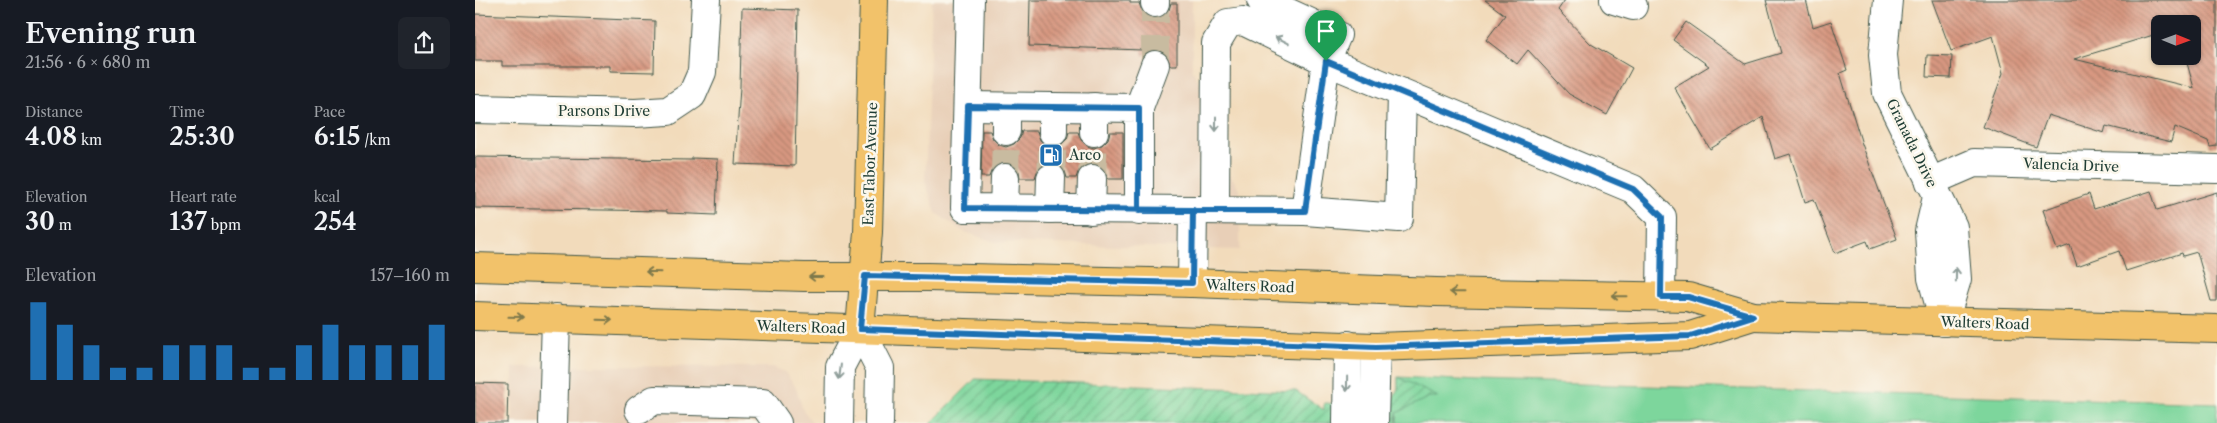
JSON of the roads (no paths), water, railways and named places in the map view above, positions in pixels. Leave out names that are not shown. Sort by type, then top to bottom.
[{"type":"main road","name":"East Tabor Avenue","points":[[860,329],[868,232],[874,0]]},
{"type":"main road","name":"Walters Road","points":[[475,267],[1192,283],[1426,292],[1688,297],[1753,316],[2217,330]]},
{"type":"main road","name":"Walters Road","points":[[475,316],[1376,347],[1690,336],[1753,316]]},
{"type":"street","name":"Parsons Drive","points":[[475,109],[635,113],[668,111],[692,95],[702,72],[706,0]]},
{"type":"street","points":[[970,0],[965,208],[1305,211],[1399,218],[1402,94]]},
{"type":"street","points":[[1261,0],[1337,35],[1326,61],[1305,211]]},
{"type":"street","name":"Granada Drive","points":[[1888,0],[1883,55],[1887,93],[1934,190],[1929,231],[1932,278],[1944,322]]},
{"type":"street","points":[[1192,283],[1204,210],[1217,43],[1228,23],[1243,21],[1326,61],[1402,94],[1633,189],[1662,217],[1661,297]]},
{"type":"street","points":[[1139,211],[1139,108],[1155,65]]},
{"type":"street","points":[[968,106],[1006,119],[1094,120],[1139,108]]},
{"type":"street","name":"Valencia Drive","points":[[1934,190],[1974,162],[2217,169]]},
{"type":"street","points":[[1004,208],[1005,178]]},
{"type":"street","points":[[1051,178],[1051,209]]},
{"type":"street","points":[[1091,210],[1092,179]]},
{"type":"street","points":[[553,423],[556,318]]},
{"type":"street","points":[[860,329],[880,368],[879,423]]},
{"type":"street","name":"East Tabor Avenue","points":[[839,423],[839,367],[860,329]]},
{"type":"street","points":[[1347,423],[1348,346]]},
{"type":"street","points":[[1374,423],[1376,347]]},
{"type":"street","points":[[639,410],[654,400],[763,403],[777,423]]},
{"type":"tunnel","points":[[1155,3],[1155,65]]},
{"type":"tunnel","points":[[1005,178],[1006,131]]},
{"type":"tunnel","points":[[1051,178],[1053,132]]},
{"type":"tunnel","points":[[1092,179],[1094,132]]},
{"type":"place","name":"Arco","points":[[1051,155]]}]
